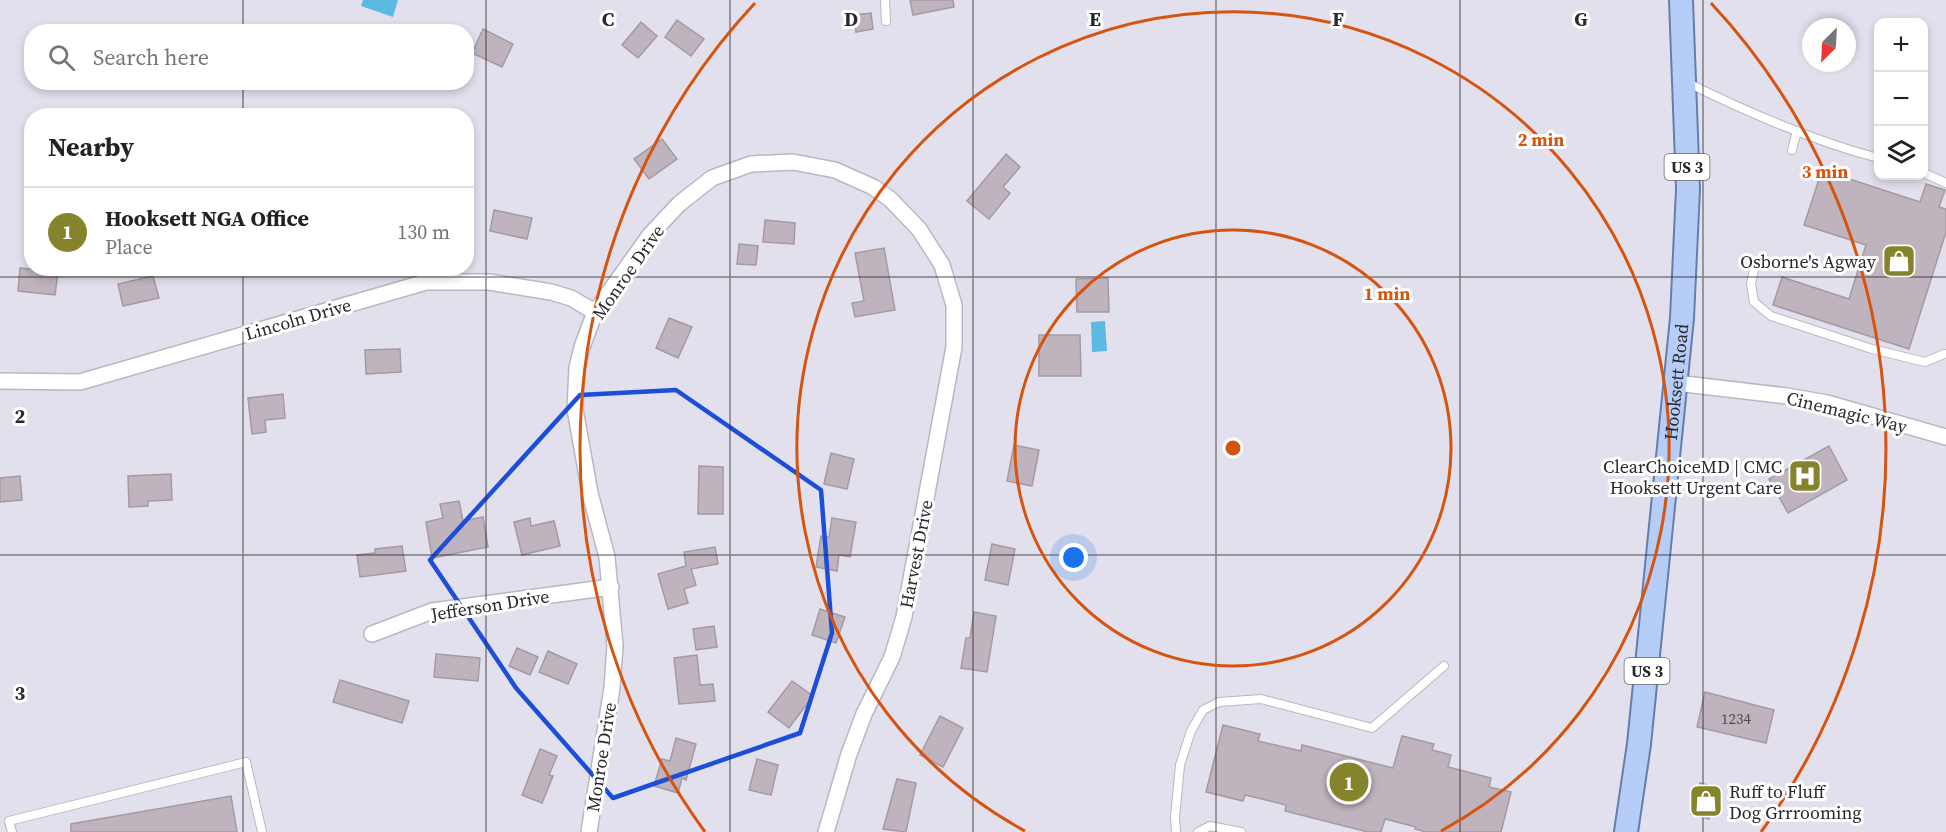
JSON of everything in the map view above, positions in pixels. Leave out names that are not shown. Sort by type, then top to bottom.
[{"type":"main road","name":"Hooksett Road","points":[[1626,832],[1639,744],[1682,318],[1688,189],[1680,0]]},
{"type":"street","name":"Monroe Drive","points":[[589,832],[612,688],[615,646],[607,556],[590,493],[575,410],[577,368],[595,312],[650,235],[679,204],[712,178],[752,164],[793,162],[835,170],[873,187],[890,199],[920,229],[942,265]]},
{"type":"street","name":"Harvest Drive","points":[[826,832],[849,754],[864,714],[892,657],[904,617],[954,347],[954,305],[942,265]]},
{"type":"street","name":"Lincoln Drive","points":[[0,381],[80,382],[426,282],[489,282],[551,292],[571,298],[595,312]]},
{"type":"street","name":"Cinemagic Way","points":[[1676,383],[1827,403],[1946,437]]},
{"type":"street","name":"Jefferson Drive","points":[[372,634],[432,611],[611,587]]},
{"type":"lane","points":[[885,0],[886,21]]},
{"type":"lane","points":[[1684,81],[1797,131],[1843,149],[1874,158]]},
{"type":"lane","points":[[1792,150],[1797,131]]},
{"type":"lane","points":[[1928,175],[1946,183]]},
{"type":"lane","points":[[1755,264],[1751,284],[1754,302],[1771,316],[1872,349],[1925,363],[1944,354]]},
{"type":"lane","points":[[1176,832],[1175,817],[1180,765],[1191,731],[1203,710],[1219,702],[1261,699],[1372,728],[1444,666]]},
{"type":"lane","points":[[12,832],[9,821],[246,762],[262,832]]},
{"type":"lane","points":[[1198,832],[1210,826],[1241,832]]},
{"type":"highlighted area","points":[[676,390],[821,490],[832,633],[800,733],[613,798],[516,688],[430,560],[580,395]]},
{"type":"water","points":[[363,0],[398,0],[393,17],[361,6]]},
{"type":"water","points":[[1105,321],[1107,351],[1092,352],[1091,322]]},
{"type":"building","points":[[910,0],[953,0],[954,7],[913,15]]},
{"type":"building","points":[[871,13],[873,29],[856,32],[854,15]]},
{"type":"building","points":[[677,20],[704,39],[691,56],[665,37]]},
{"type":"building","points":[[641,22],[657,36],[638,58],[622,45]]},
{"type":"building","points":[[483,29],[513,44],[502,67],[474,54]]},
{"type":"building","points":[[662,139],[677,159],[649,179],[634,159]]},
{"type":"building","points":[[1006,154],[1020,167],[1003,187],[1010,193],[989,219],[967,201]]},
{"type":"building","name":"Osborne's Agway","points":[[1822,170],[1920,202],[1926,184],[1945,190],[1939,207],[1946,209],[1946,232],[1909,349],[1773,305],[1782,277],[1849,299],[1866,245],[1804,225]]},
{"type":"building","points":[[494,210],[532,218],[527,239],[490,231]]},
{"type":"building","points":[[765,220],[795,223],[794,244],[763,242]]},
{"type":"building","points":[[739,244],[758,246],[756,265],[737,264]]},
{"type":"building","points":[[884,248],[895,310],[855,317],[852,303],[864,301],[855,253]]},
{"type":"building","points":[[20,268],[24,268],[24,276],[57,276],[55,295],[18,291]]},
{"type":"building","points":[[153,276],[159,298],[123,306],[118,284]]},
{"type":"building","points":[[1108,278],[1109,312],[1077,312],[1076,279]]},
{"type":"building","points":[[669,318],[692,327],[678,358],[656,348]]},
{"type":"building","points":[[1039,335],[1080,335],[1081,376],[1039,376]]},
{"type":"building","points":[[400,349],[401,372],[366,374],[365,350]]},
{"type":"building","points":[[283,394],[285,418],[265,420],[266,432],[252,434],[248,398]]},
{"type":"building","points":[[1014,445],[1039,450],[1032,486],[1007,481]]},
{"type":"building","points":[[1829,446],[1847,480],[1788,513],[1769,479]]},
{"type":"building","points":[[831,453],[854,459],[847,489],[824,484]]},
{"type":"building","points":[[699,466],[723,467],[723,514],[698,514]]},
{"type":"building","points":[[171,474],[172,500],[148,501],[148,506],[129,507],[128,476]]},
{"type":"building","points":[[20,476],[22,500],[0,502],[0,478]]},
{"type":"building","points":[[459,501],[463,521],[483,517],[488,547],[432,558],[426,522],[443,518],[440,504]]},
{"type":"building","points":[[530,518],[531,526],[554,521],[560,546],[522,555],[514,522]]},
{"type":"building","points":[[832,518],[856,522],[850,557],[839,555],[837,571],[816,567],[821,536],[829,537]]},
{"type":"building","points":[[992,544],[1015,549],[1008,585],[985,580]]},
{"type":"building","points":[[402,546],[406,571],[360,577],[357,555],[375,553],[375,549]]},
{"type":"building","points":[[715,547],[718,564],[691,569],[696,585],[684,589],[688,603],[668,609],[658,574],[686,566],[684,552]]},
{"type":"building","points":[[820,609],[845,617],[836,643],[812,635]]},
{"type":"building","points":[[974,612],[996,616],[987,672],[961,668],[966,638],[970,638]]},
{"type":"building","points":[[714,626],[717,647],[696,650],[693,629]]},
{"type":"building","points":[[517,648],[538,657],[530,675],[509,666]]},
{"type":"building","points":[[548,651],[577,664],[568,684],[539,672]]},
{"type":"building","points":[[436,654],[480,658],[478,681],[434,677]]},
{"type":"building","points":[[697,655],[700,685],[713,684],[715,701],[679,704],[674,658]]},
{"type":"building","points":[[340,680],[409,701],[402,723],[333,702]]},
{"type":"building","points":[[792,681],[813,696],[789,728],[768,712]]},
{"type":"building","points":[[1705,692],[1774,710],[1766,743],[1697,727]]},
{"type":"building","points":[[940,716],[963,728],[943,767],[920,755]]},
{"type":"building","points":[[1223,725],[1260,734],[1258,741],[1301,751],[1302,745],[1393,768],[1402,736],[1434,744],[1432,750],[1451,755],[1448,767],[1491,778],[1489,787],[1511,792],[1501,832],[1426,832],[1385,819],[1381,832],[1368,832],[1285,811],[1286,805],[1245,795],[1243,801],[1206,792]]},
{"type":"building","points":[[676,738],[696,744],[686,780],[682,778],[678,793],[654,786],[662,759],[670,761]]},
{"type":"building","points":[[540,749],[557,756],[549,775],[553,776],[542,803],[522,795]]},
{"type":"building","points":[[757,759],[778,765],[771,795],[749,790]]},
{"type":"building","points":[[897,779],[916,783],[906,832],[883,829]]},
{"type":"building","points":[[1700,783],[1718,788],[1709,819],[1691,814]]},
{"type":"building","points":[[231,796],[237,832],[71,832],[71,824]]},
{"type":"place","name":"Osborne's Agway","points":[[1899,261]]},
{"type":"place","name":"ClearChoiceMD | CMC Hooksett Urgent Care","points":[[1805,476]]},
{"type":"place","name":"Hooksett NGA Office","points":[[1349,782]]},
{"type":"place","name":"Ruff to Fluff Dog Grrrooming","points":[[1706,801]]}]
